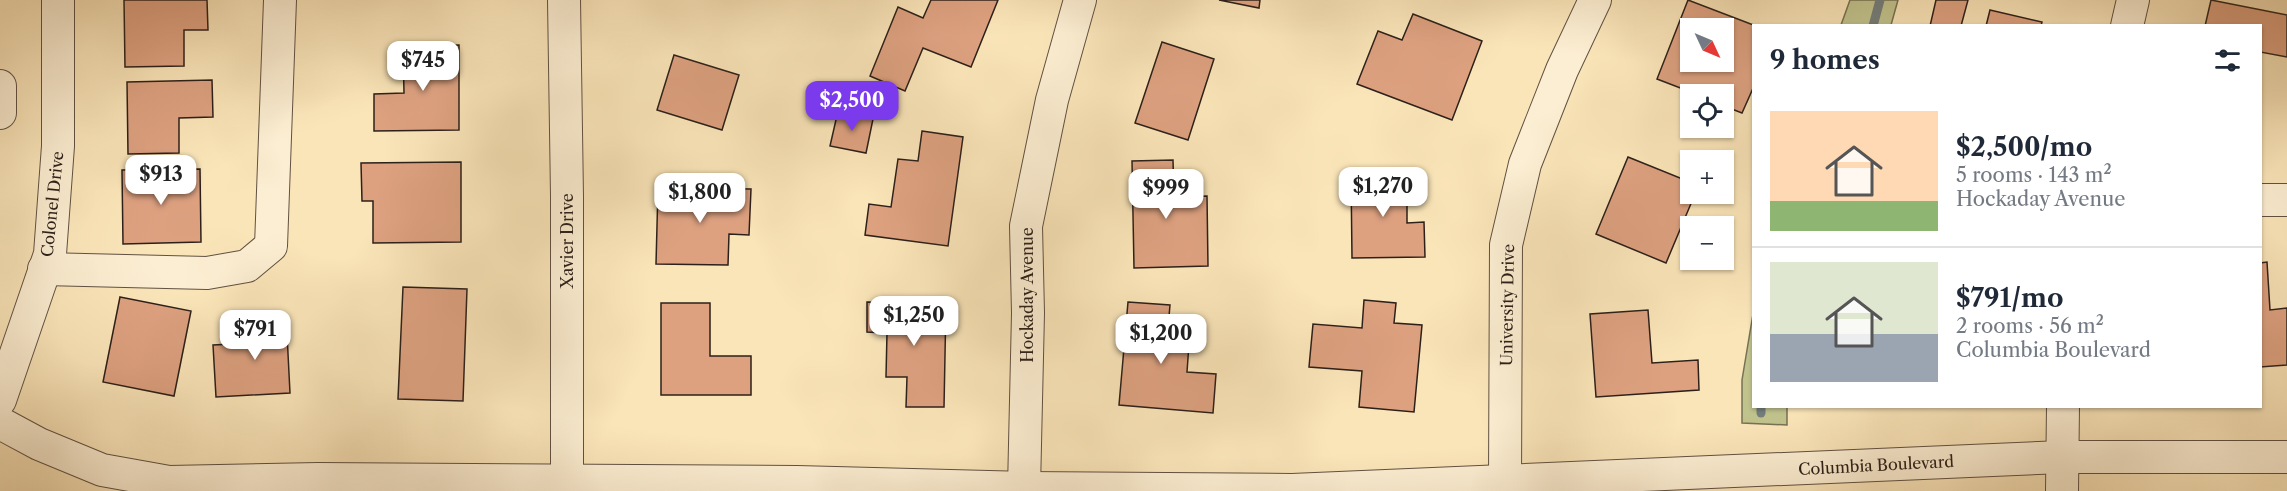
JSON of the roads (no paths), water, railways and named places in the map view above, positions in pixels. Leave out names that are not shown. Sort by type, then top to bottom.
[{"type":"street","name":"Colonel Drive","points":[[0,400],[50,254],[58,146],[58,0]]},
{"type":"street","points":[[44,269],[207,273],[247,266],[271,246],[280,0]]},
{"type":"street","name":"Xavier Drive","points":[[564,0],[567,482]]},
{"type":"street","name":"Hockaday Avenue","points":[[1024,488],[1028,313],[1026,226],[1052,99],[1080,0]]},
{"type":"street","name":"University Drive","points":[[1505,482],[1506,245],[1525,164],[1562,70],[1595,0]]},
{"type":"street","points":[[2127,24],[2133,0]]},
{"type":"street","points":[[0,86],[0,113]]},
{"type":"street","points":[[2262,200],[2287,200]]},
{"type":"street","points":[[2062,491],[2063,408]]},
{"type":"street","name":"Columbia Boulevard","points":[[0,423],[39,444],[102,470],[169,482],[330,479],[797,482],[1024,488],[1292,490],[2062,457],[2287,457]]},
{"type":"waterway","points":[[1874,24],[1880,0]]},
{"type":"waterway","points":[[1761,408],[1761,413]]}]
